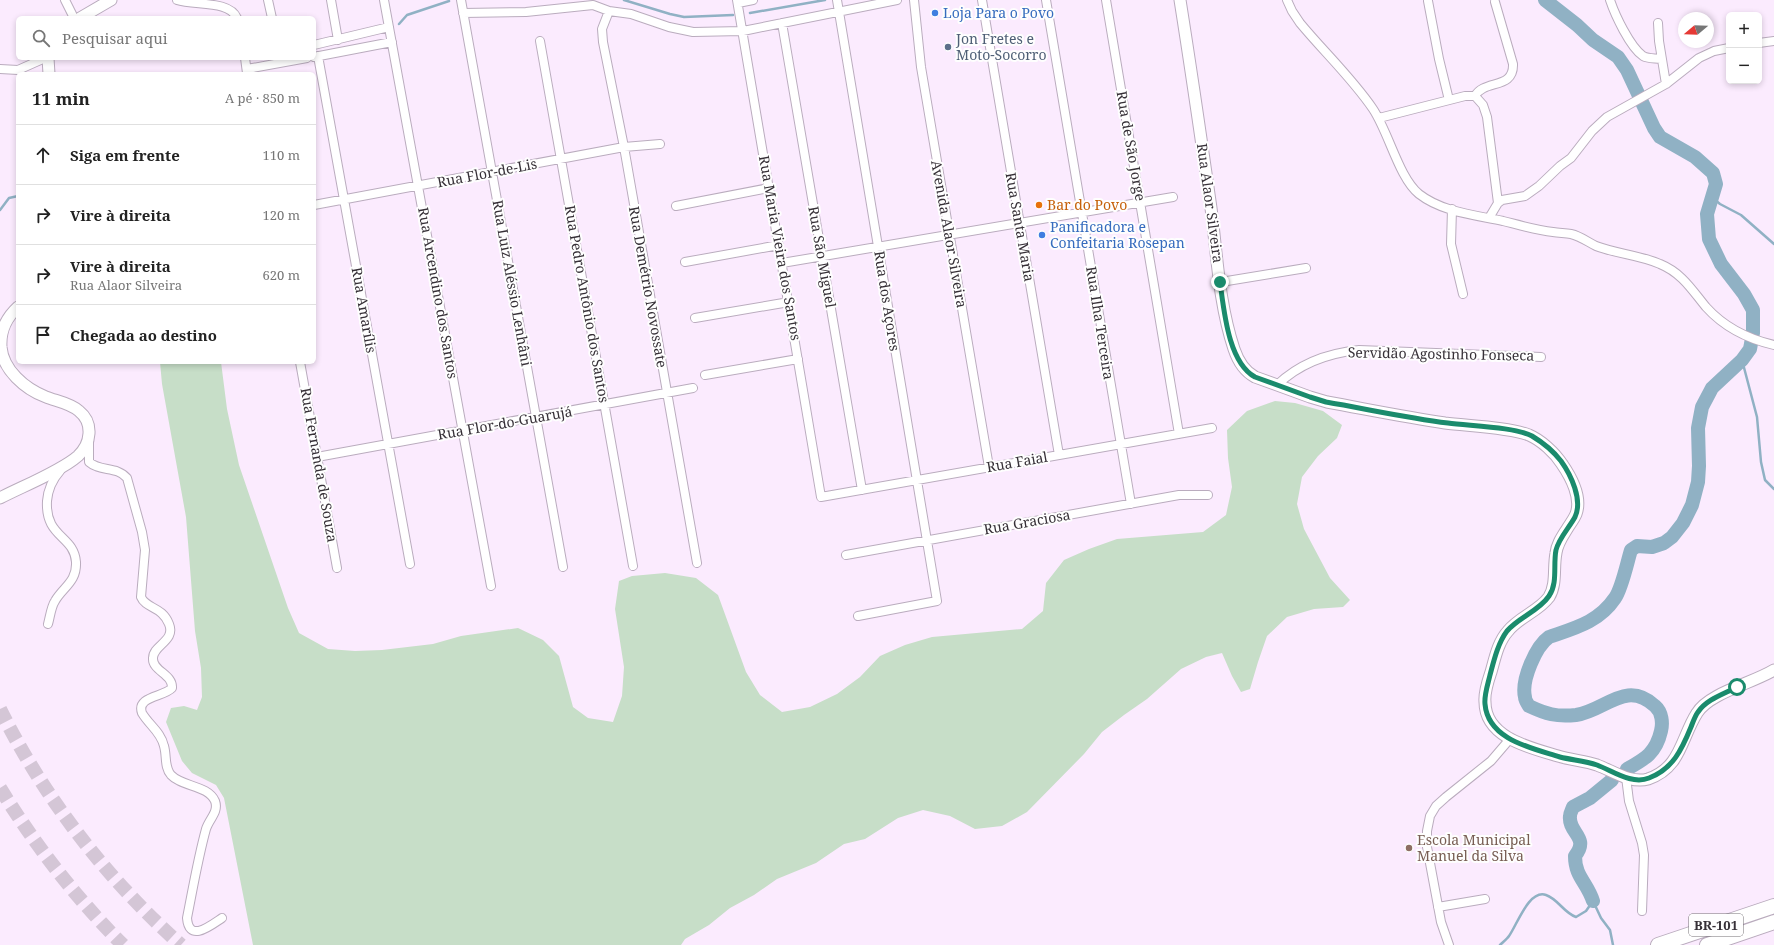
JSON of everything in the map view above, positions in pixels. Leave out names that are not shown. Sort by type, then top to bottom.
[{"type":"highway","name":"BR-101","points":[[1658,945],[1774,906]]},
{"type":"highway","name":"BR-101","points":[[1707,945],[1774,922]]},
{"type":"street","points":[[65,0],[73,16]]},
{"type":"street","points":[[83,16],[111,0]]},
{"type":"street","points":[[178,0],[222,6],[230,9],[236,16]]},
{"type":"street","points":[[268,0],[272,16]]},
{"type":"street","points":[[331,0],[338,40]]},
{"type":"street","name":"Rua Arcendino dos Santos","points":[[384,0],[491,586]]},
{"type":"street","name":"Rua Luiz Aléssio Lenhâni","points":[[461,0],[563,567]]},
{"type":"street","points":[[738,1],[754,0]]},
{"type":"street","name":"Rua dos Açores","points":[[837,0],[937,601],[858,616]]},
{"type":"street","points":[[862,8],[870,0]]},
{"type":"street","points":[[463,13],[522,12],[593,5],[609,11],[631,14],[669,27],[693,32],[743,31],[898,0]]},
{"type":"street","name":"Avenida Alaor Silveira","points":[[914,0],[921,67],[989,467]]},
{"type":"street","name":"Rua Santa Maria","points":[[982,0],[1059,455]]},
{"type":"street","name":"Rua Ilha Terceira","points":[[1046,0],[1130,504]]},
{"type":"street","name":"Rua de São Jorge","points":[[1106,0],[1179,434]]},
{"type":"street","name":"Rua Alaor Silveira","points":[[1180,0],[1220,282],[1229,331],[1238,359],[1248,373],[1326,402],[1437,422],[1518,432],[1531,436],[1543,444],[1561,462],[1574,485],[1578,506],[1576,515],[1557,545],[1554,586],[1551,594],[1544,603],[1522,617],[1502,639],[1487,687],[1484,703],[1488,714],[1493,725],[1509,740]]},
{"type":"street","points":[[1287,0],[1300,23],[1363,95],[1379,118],[1410,184],[1418,193],[1428,200],[1452,209],[1553,232],[1571,234],[1596,246],[1662,264],[1683,278],[1706,307],[1724,324],[1752,338],[1774,345]]},
{"type":"street","points":[[1610,0],[1617,17],[1636,50],[1646,57],[1661,59]]},
{"type":"street","name":"Rua Maria Vieira dos Santos","points":[[738,1],[822,497]]},
{"type":"street","points":[[1428,1],[1439,59],[1449,100]]},
{"type":"street","points":[[1475,96],[1482,88],[1507,79],[1513,70],[1513,64],[1495,2]]},
{"type":"street","name":"Rua Demétrio Novossate","points":[[609,11],[602,29],[603,42],[624,148],[697,563]]},
{"type":"street","points":[[1658,22],[1661,59],[1666,84]]},
{"type":"street","name":"Rua São Miguel","points":[[782,24],[862,490]]},
{"type":"street","points":[[316,45],[389,27]]},
{"type":"street","points":[[1762,42],[1774,40]]},
{"type":"street","name":"Rua Pedro Antônio dos Santos","points":[[540,41],[633,566]]},
{"type":"street","points":[[316,56],[392,42]]},
{"type":"street","points":[[1490,218],[1498,203],[1502,200],[1525,196],[1535,190],[1579,150],[1600,122],[1614,112],[1636,102],[1666,84],[1699,58],[1714,51],[1726,49]]},
{"type":"street","name":"Rua Amarílis","points":[[316,56],[344,200],[410,564]]},
{"type":"street","points":[[0,69],[18,70],[41,60]]},
{"type":"street","points":[[46,60],[49,72]]},
{"type":"street","points":[[245,60],[247,72],[298,60]]},
{"type":"street","points":[[1379,118],[1465,96],[1475,96],[1483,105],[1487,117],[1498,203]]},
{"type":"street","name":"Rua Flor-de-Lis","points":[[316,205],[561,159],[624,148],[660,144]]},
{"type":"street","points":[[676,206],[769,188]]},
{"type":"street","points":[[782,263],[1173,197]]},
{"type":"street","points":[[1452,209],[1451,244],[1463,294]]},
{"type":"street","points":[[685,262],[779,245]]},
{"type":"street","points":[[1220,282],[1306,268]]},
{"type":"street","points":[[695,318],[788,302]]},
{"type":"street","points":[[16,309],[10,315],[2,328],[0,343],[5,362],[15,375],[31,389],[78,410],[86,417],[90,428],[90,462],[96,466],[123,473],[127,478],[142,532],[145,550],[141,597],[145,604],[161,612],[170,625],[170,632],[167,640],[152,659],[154,663],[171,679],[172,688],[169,691],[147,699],[142,704],[141,709],[145,718],[157,731],[161,738],[164,746],[166,767],[170,774],[183,783],[206,791],[214,800],[216,808],[215,814],[207,826],[200,851],[187,918],[187,926],[191,930],[197,932],[207,928],[222,918]]},
{"type":"street","name":"Servidão Agostinho Fonseca","points":[[1277,385],[1285,377],[1309,364],[1329,355],[1346,351],[1359,350],[1541,357]]},
{"type":"street","points":[[705,375],[798,359]]},
{"type":"street","name":"Rua Fernanda de Souza","points":[[300,364],[338,568]]},
{"type":"street","name":"Rua Flor-do-Guarujá","points":[[317,457],[693,388]]},
{"type":"street","name":"Rua Faial","points":[[822,497],[1212,428]]},
{"type":"street","points":[[0,498],[64,466],[77,457],[83,450],[90,437]]},
{"type":"street","points":[[48,624],[54,602],[71,582],[76,570],[76,562],[72,549],[52,527],[47,512],[50,485],[53,478],[64,466]]},
{"type":"street","name":"Rua Graciosa","points":[[846,555],[1184,495],[1208,495]]},
{"type":"street","points":[[1449,945],[1441,922],[1427,847],[1427,831],[1430,816],[1436,806],[1491,761],[1509,740],[1567,759],[1596,764],[1626,777],[1637,780],[1647,779],[1663,771],[1672,764],[1683,746],[1697,713],[1705,704],[1726,693],[1760,679],[1774,670]]},
{"type":"street","points":[[1626,777],[1629,801],[1642,843],[1644,855],[1642,911]]},
{"type":"street","points":[[1438,907],[1486,899]]},
{"type":"green space","points":[[160,364],[221,364],[227,409],[239,465],[288,608],[299,633],[328,649],[355,651],[382,650],[433,644],[461,636],[518,628],[543,640],[559,656],[573,707],[588,718],[613,722],[622,696],[624,667],[615,609],[619,581],[632,576],[665,573],[696,578],[718,595],[746,672],[760,695],[782,712],[810,707],[837,694],[860,677],[880,656],[905,645],[932,637],[1022,629],[1043,611],[1046,583],[1064,560],[1117,539],[1203,532],[1226,515],[1232,487],[1228,458],[1227,430],[1247,411],[1275,401],[1295,403],[1323,411],[1342,425],[1337,438],[1318,456],[1302,477],[1297,504],[1304,529],[1330,578],[1350,600],[1343,607],[1314,609],[1287,617],[1267,636],[1250,689],[1241,692],[1222,653],[1206,657],[1181,669],[1147,699],[1102,732],[1084,754],[1027,812],[1002,826],[975,829],[950,816],[923,810],[898,818],[865,839],[844,844],[816,863],[777,879],[754,895],[730,908],[709,925],[685,939],[681,945],[253,945],[224,798],[216,785],[192,773],[182,761],[166,722],[171,708],[184,706],[197,710],[202,697],[201,668],[195,631],[186,517],[162,384]]},
{"type":"waterway","points":[[624,0],[684,17],[733,15]]},
{"type":"waterway","points":[[750,13],[825,0]]},
{"type":"waterway","points":[[1545,0],[1577,25],[1593,40],[1618,57],[1627,70],[1654,128],[1660,137],[1695,157],[1713,173],[1716,184],[1707,214],[1709,239],[1721,264],[1744,294],[1753,310],[1753,333],[1750,349],[1742,360],[1712,388],[1702,407],[1698,428],[1698,482],[1692,505],[1683,523],[1672,537],[1664,543],[1652,547],[1637,546],[1631,550],[1618,594],[1609,606],[1594,619],[1549,637],[1544,641],[1535,655],[1527,673],[1524,690],[1526,702],[1529,706],[1546,713],[1563,716],[1576,715],[1587,712],[1616,699],[1634,695],[1644,698],[1655,706],[1661,714],[1662,721],[1659,739],[1649,754],[1627,769]]},
{"type":"waterway","points":[[399,24],[407,15],[449,1]]},
{"type":"waterway","points":[[1713,194],[1714,199],[1720,204],[1741,215],[1774,244]]},
{"type":"waterway","points":[[0,210],[9,198],[16,196]]},
{"type":"waterway","points":[[1742,360],[1757,417],[1761,462],[1765,480],[1774,489]]},
{"type":"waterway","points":[[1593,901],[1591,894],[1577,869],[1575,856],[1579,850],[1580,844],[1570,822],[1570,815],[1573,807],[1590,798],[1612,780]]},
{"type":"waterway","points":[[1500,945],[1509,936],[1524,909],[1534,897],[1546,895],[1576,917],[1586,911],[1593,901]]},
{"type":"waterway","points":[[1593,901],[1601,918],[1610,930],[1613,945]]},
{"type":"tunnel","points":[[0,709],[36,774],[79,836],[128,893],[181,945]]},
{"type":"tunnel","points":[[0,788],[27,830],[57,870],[89,909],[123,945]]},
{"type":"place","name":"Loja Para o Povo","points":[[935,13]]},
{"type":"place","name":"Jon Fretes e Moto-Socorro","points":[[948,47]]},
{"type":"place","name":"Bar do Povo","points":[[1039,205]]},
{"type":"place","name":"Panificadora e Confeitaria Rosepan","points":[[1042,235]]},
{"type":"place","name":"Escola Municipal Manuel da Silva","points":[[1409,848]]},
{"type":"route","points":[[1220,282],[1229,331],[1234,349],[1243,367],[1248,373],[1255,377],[1326,402],[1437,422],[1518,432],[1531,436],[1543,444],[1561,462],[1574,485],[1578,506],[1576,515],[1557,545],[1555,554],[1554,586],[1551,594],[1544,603],[1522,617],[1502,639],[1496,653],[1484,703],[1493,725],[1509,740],[1523,746],[1567,759],[1596,764],[1626,777],[1637,780],[1647,779],[1663,771],[1672,764],[1683,746],[1697,713],[1705,704],[1737,687]]}]
